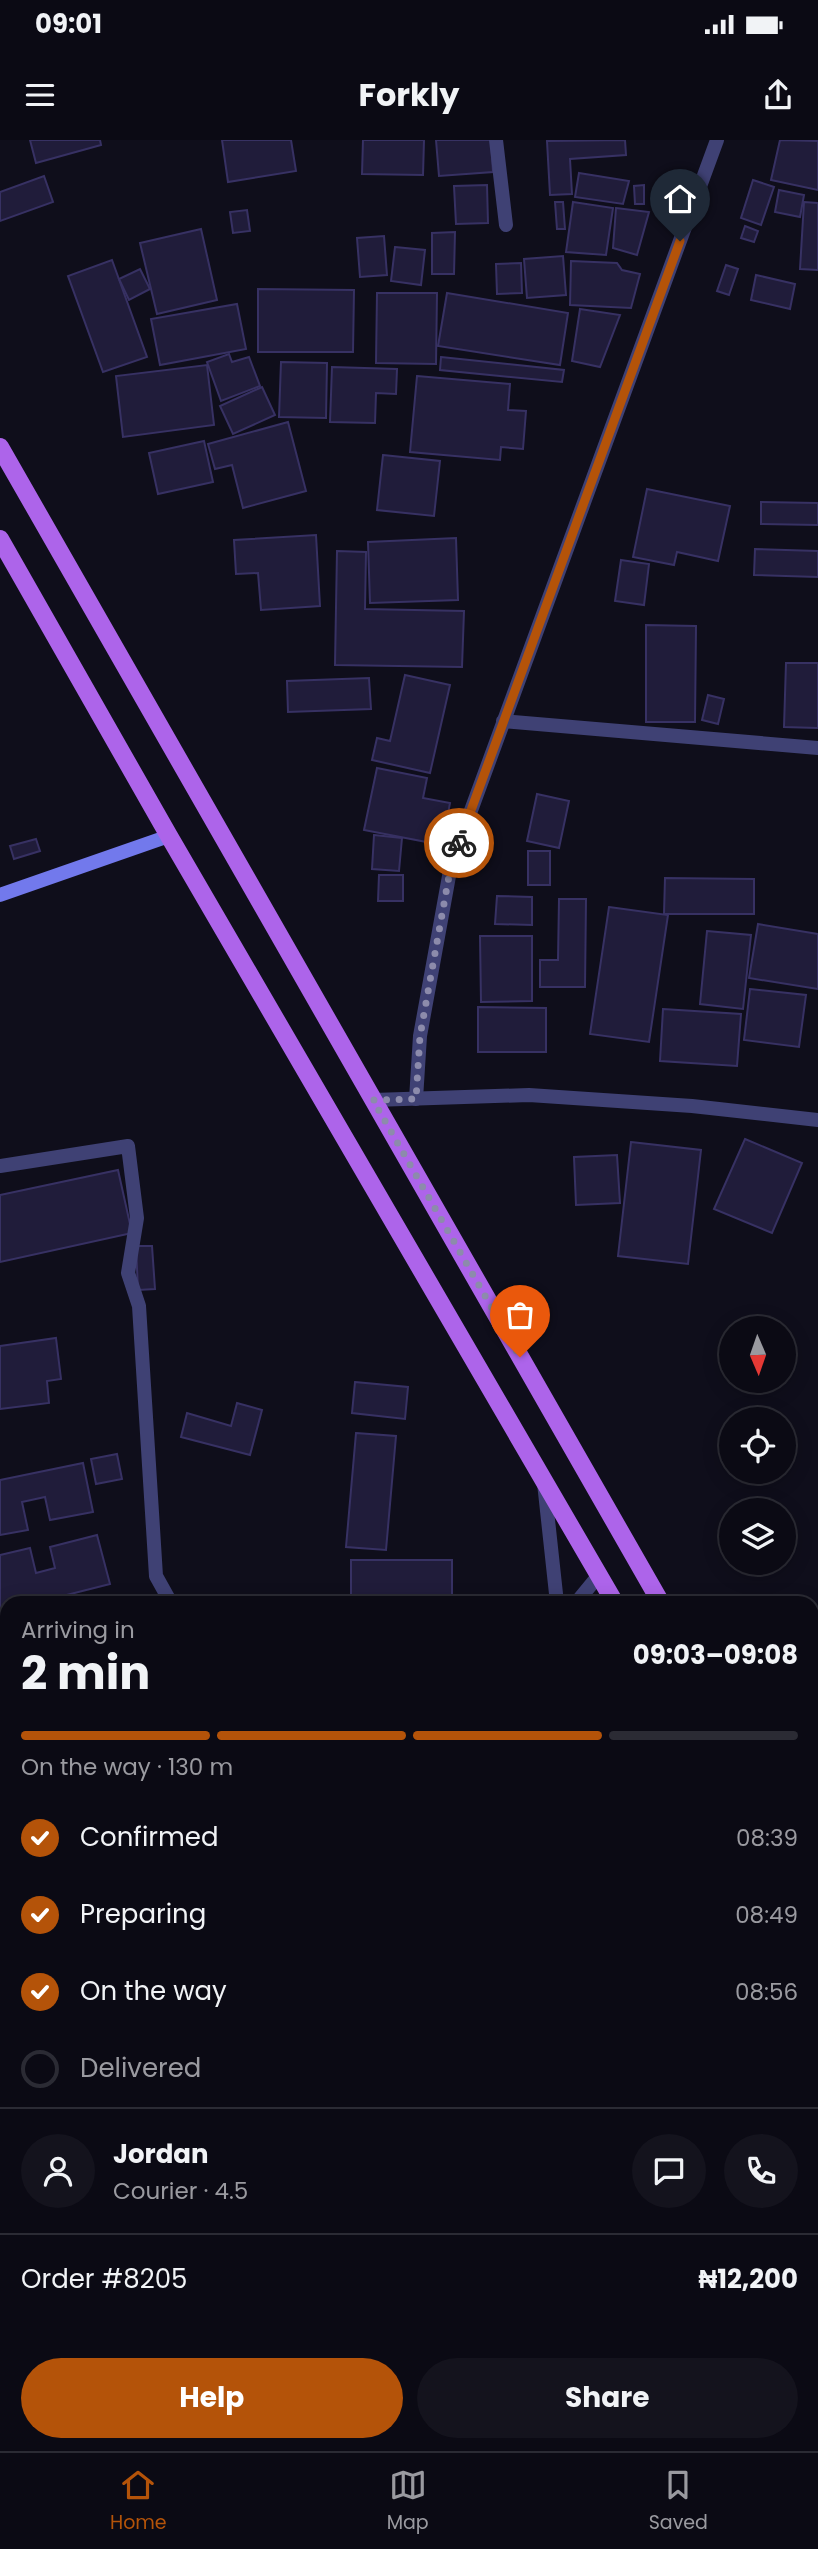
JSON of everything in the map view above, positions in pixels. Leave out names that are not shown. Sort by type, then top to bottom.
[{"type":"main road","points":[[0,447],[657,1596]]},
{"type":"main road","points":[[0,539],[169,836],[611,1596]]},
{"type":"street","points":[[496,140],[506,225]]},
{"type":"street","points":[[416,1099],[420,1036],[451,865],[717,140]]},
{"type":"street","points":[[503,721],[818,748]]},
{"type":"street","points":[[0,895],[169,836]]},
{"type":"street","points":[[373,1100],[529,1095],[692,1105],[818,1120]]},
{"type":"street","points":[[0,1166],[128,1146],[137,1218],[128,1273],[139,1306],[156,1576],[167,1596]]},
{"type":"street","points":[[544,1479],[555,1596]]},
{"type":"street","points":[[582,1596],[599,1575]]},
{"type":"building","points":[[30,140],[100,140],[101,145],[36,163]]},
{"type":"building","points":[[222,140],[291,140],[296,171],[228,182]]},
{"type":"building","points":[[363,140],[424,140],[423,175],[362,174]]},
{"type":"building","points":[[436,140],[491,140],[493,172],[439,176]]},
{"type":"building","points":[[625,140],[626,155],[570,159],[572,194],[550,195],[547,141]]},
{"type":"building","points":[[780,140],[818,141],[818,190],[771,180]]},
{"type":"building","points":[[579,173],[629,181],[623,204],[575,197]]},
{"type":"building","points":[[44,176],[53,202],[0,221],[0,192]]},
{"type":"building","points":[[753,180],[774,187],[761,225],[741,218]]},
{"type":"building","points":[[487,185],[488,223],[456,224],[454,186]]},
{"type":"building","points":[[644,185],[644,204],[635,204],[634,186]]},
{"type":"building","points":[[779,190],[804,195],[800,217],[775,212]]},
{"type":"building","points":[[555,202],[563,202],[565,229],[557,229]]},
{"type":"building","points":[[573,202],[613,208],[606,255],[566,252]]},
{"type":"building","points":[[804,202],[818,203],[818,270],[800,269]]},
{"type":"building","points":[[616,208],[649,212],[637,255],[613,248]]},
{"type":"building","points":[[247,210],[250,231],[233,233],[230,212]]},
{"type":"building","points":[[745,226],[758,231],[754,242],[741,238]]},
{"type":"building","points":[[201,229],[217,300],[157,314],[140,243]]},
{"type":"building","points":[[455,232],[454,274],[432,274],[432,233]]},
{"type":"building","points":[[384,236],[387,275],[360,277],[357,238]]},
{"type":"building","points":[[395,247],[425,250],[421,285],[391,281]]},
{"type":"building","points":[[563,256],[566,295],[527,298],[524,259]]},
{"type":"building","points":[[112,260],[147,357],[103,372],[68,276]]},
{"type":"building","points":[[571,261],[617,263],[622,270],[640,274],[631,308],[570,305]]},
{"type":"building","points":[[521,263],[522,293],[497,294],[496,264]]},
{"type":"building","points":[[726,265],[738,269],[729,295],[717,291]]},
{"type":"building","points":[[140,269],[150,289],[129,300],[119,279]]},
{"type":"building","points":[[756,275],[795,284],[790,309],[751,300]]},
{"type":"building","points":[[258,289],[354,290],[353,352],[258,352]]},
{"type":"building","points":[[377,293],[437,293],[436,364],[376,363]]},
{"type":"building","points":[[447,293],[568,313],[560,365],[438,346]]},
{"type":"building","points":[[237,304],[246,349],[160,365],[151,319]]},
{"type":"building","points":[[580,309],[620,315],[600,367],[572,361]]},
{"type":"building","points":[[229,354],[232,362],[249,357],[260,386],[221,401],[207,362]]},
{"type":"building","points":[[441,357],[564,370],[562,382],[440,370]]},
{"type":"building","points":[[281,362],[327,363],[326,418],[279,417]]},
{"type":"building","points":[[207,365],[214,425],[123,437],[116,376]]},
{"type":"building","points":[[332,367],[397,369],[396,394],[376,393],[375,423],[330,422]]},
{"type":"building","points":[[417,376],[510,384],[508,410],[526,411],[523,449],[501,447],[500,460],[410,452]]},
{"type":"building","points":[[262,387],[275,415],[233,434],[220,406]]},
{"type":"building","points":[[288,422],[306,491],[243,508],[232,465],[215,469],[208,444]]},
{"type":"building","points":[[204,441],[213,482],[158,494],[149,453]]},
{"type":"building","points":[[383,455],[440,461],[434,516],[377,510]]},
{"type":"building","points":[[647,489],[730,506],[718,561],[677,552],[674,565],[633,557]]},
{"type":"building","points":[[761,502],[818,503],[818,525],[761,524]]},
{"type":"building","points":[[316,535],[320,606],[261,610],[258,573],[236,574],[234,540]]},
{"type":"building","points":[[456,538],[458,600],[370,603],[368,542]]},
{"type":"building","points":[[755,549],[818,551],[818,577],[754,575]]},
{"type":"building","points":[[337,551],[366,552],[365,609],[464,611],[462,667],[335,665]]},
{"type":"building","points":[[621,560],[649,564],[644,605],[615,601]]},
{"type":"building","points":[[646,625],[696,626],[695,722],[646,722]]},
{"type":"building","points":[[786,663],[818,663],[818,728],[784,727]]},
{"type":"building","points":[[405,675],[450,685],[430,773],[372,760],[377,738],[390,741]]},
{"type":"building","points":[[369,678],[371,709],[288,712],[287,681]]},
{"type":"building","points":[[708,695],[724,699],[718,724],[702,720]]},
{"type":"building","points":[[377,768],[427,778],[423,798],[450,803],[442,845],[364,830]]},
{"type":"building","points":[[537,794],[569,801],[559,848],[527,841]]},
{"type":"building","points":[[374,835],[402,838],[399,871],[372,869]]},
{"type":"building","points":[[36,839],[40,851],[14,859],[10,846]]},
{"type":"building","points":[[528,851],[550,851],[550,885],[528,885]]},
{"type":"building","points":[[379,875],[403,875],[403,901],[378,901]]},
{"type":"building","points":[[665,878],[754,879],[754,914],[664,914]]},
{"type":"building","points":[[497,896],[532,897],[532,925],[495,924]]},
{"type":"building","points":[[559,899],[586,899],[585,987],[540,987],[540,960],[558,960]]},
{"type":"building","points":[[609,907],[668,915],[649,1042],[590,1034]]},
{"type":"building","points":[[758,924],[818,934],[818,989],[749,978]]},
{"type":"building","points":[[707,931],[751,935],[743,1009],[700,1004]]},
{"type":"building","points":[[480,936],[532,936],[532,1001],[481,1002]]},
{"type":"building","points":[[750,989],[806,995],[799,1047],[744,1040]]},
{"type":"building","points":[[478,1007],[546,1008],[546,1052],[478,1052]]},
{"type":"building","points":[[663,1009],[741,1014],[737,1066],[660,1061]]},
{"type":"building","points":[[745,1139],[802,1163],[772,1233],[714,1209]]},
{"type":"building","points":[[631,1142],[701,1150],[688,1264],[618,1256]]},
{"type":"building","points":[[617,1155],[620,1203],[576,1205],[574,1157]]},
{"type":"building","points":[[118,1170],[132,1233],[0,1262],[0,1195]]},
{"type":"building","points":[[136,1246],[152,1246],[155,1289],[138,1290]]},
{"type":"building","points":[[56,1338],[61,1379],[47,1381],[49,1403],[0,1409],[0,1346]]},
{"type":"building","points":[[355,1382],[408,1387],[405,1419],[352,1413]]},
{"type":"building","points":[[237,1403],[262,1410],[250,1455],[181,1437],[187,1413],[231,1426]]},
{"type":"building","points":[[356,1433],[396,1436],[386,1550],[346,1547]]},
{"type":"building","points":[[117,1454],[122,1479],[96,1484],[91,1459]]},
{"type":"building","points":[[83,1463],[93,1512],[50,1520],[45,1497],[22,1502],[28,1530],[0,1535],[0,1480]]},
{"type":"building","points":[[97,1535],[110,1584],[63,1596],[0,1596],[0,1555],[30,1548],[36,1573],[55,1568],[50,1547]]},
{"type":"building","points":[[351,1560],[452,1560],[452,1596],[351,1596]]},
{"type":"way so far","points":[[459,843],[451,865],[420,1036],[416,1099],[373,1100],[520,1357]]},
{"type":"route","points":[[459,843],[680,241]]}]
